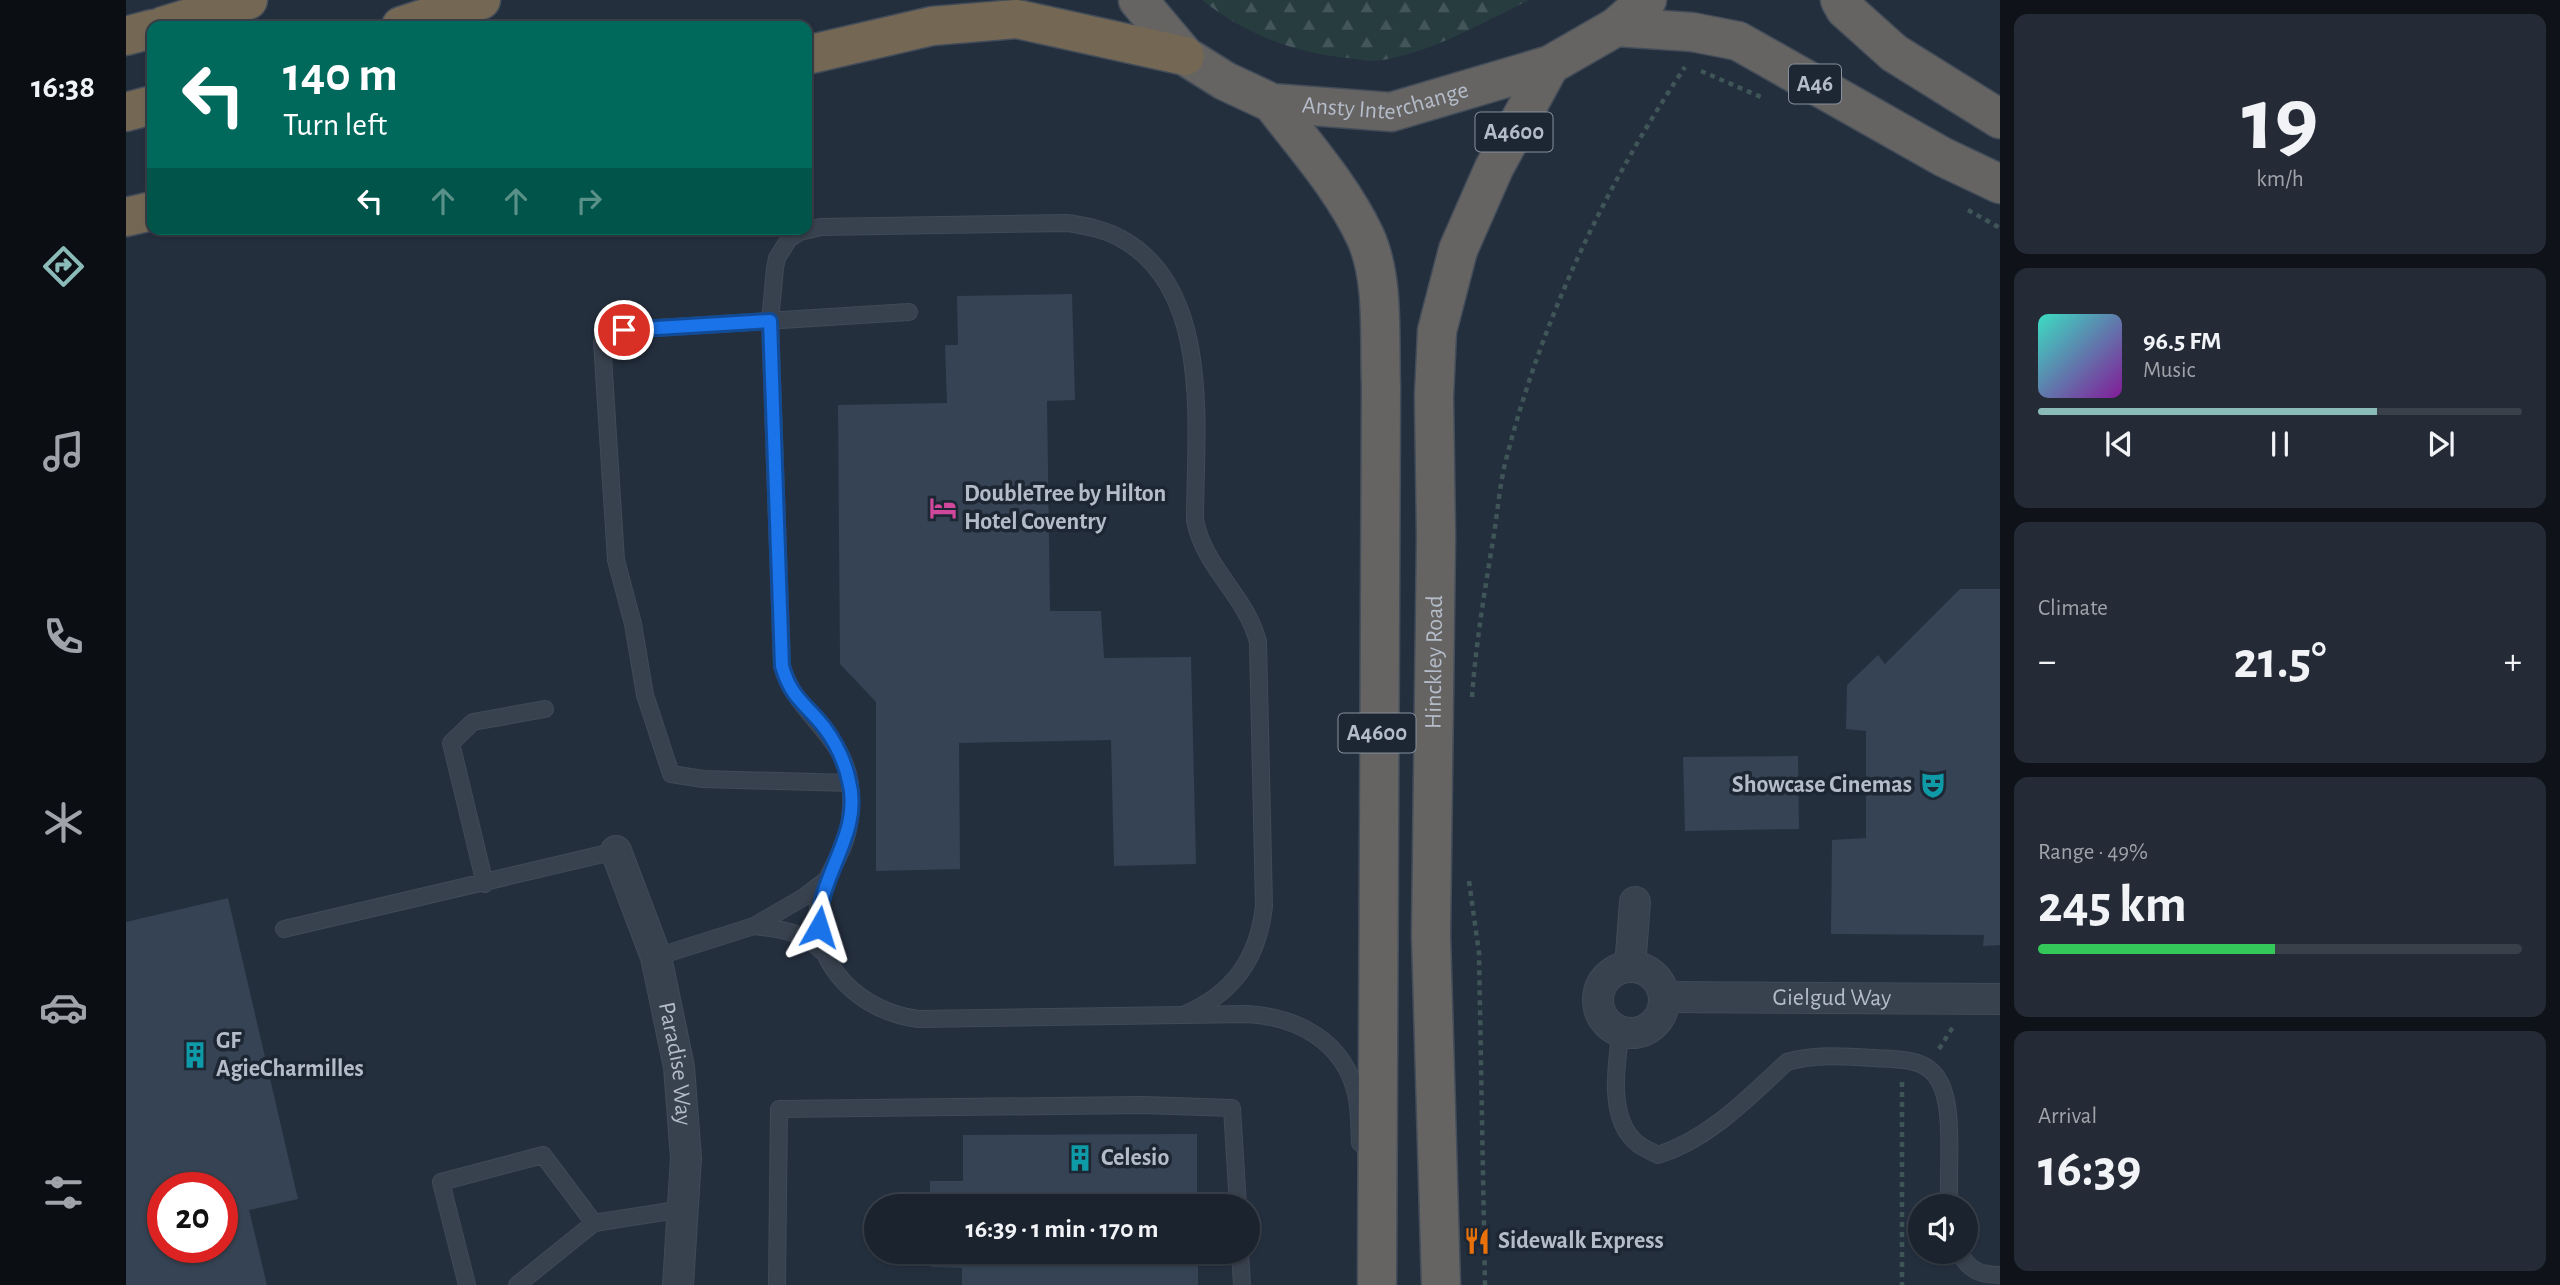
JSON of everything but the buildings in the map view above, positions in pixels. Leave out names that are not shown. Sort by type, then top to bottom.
[{"type":"highway","points":[[179,21],[248,0]]},
{"type":"highway","points":[[416,21],[481,0]]},
{"type":"highway","name":"Ansty Interchange","points":[[1138,0],[1185,56],[1225,81],[1272,103],[1391,112],[1550,65],[1616,26],[1647,0]]},
{"type":"highway","points":[[1840,0],[1845,9],[1894,53],[2000,119]]},
{"type":"highway","points":[[812,54],[932,26],[1017,19],[1185,56]]},
{"type":"highway","name":"A46","points":[[1616,26],[1692,32],[1738,41],[1943,157],[2000,184]]},
{"type":"highway","points":[[126,36],[147,30]]},
{"type":"highway","name":"Hinckley Road","points":[[1441,1285],[1432,935],[1436,537],[1434,396],[1437,331],[1458,250],[1494,168],[1550,65]]},
{"type":"highway","name":"A4600","points":[[1272,103],[1337,189],[1365,237],[1375,274],[1381,386],[1378,529],[1377,1285]]},
{"type":"highway","points":[[126,112],[147,106]]},
{"type":"highway","points":[[126,217],[147,212]]},
{"type":"street","name":"Paradise Way","points":[[615,851],[656,957],[679,1067],[686,1158],[678,1285]]},
{"type":"street","points":[[1630,967],[1635,902]]},
{"type":"street","points":[[1630,967],[1651,973],[1660,984],[1664,997],[1661,1013],[1650,1028],[1638,1033],[1620,1031],[1606,1022],[1600,1013],[1598,992],[1610,974],[1630,967]]},
{"type":"street","name":"Gielgud Way","points":[[1664,997],[2000,999]]},
{"type":"lane","points":[[812,229],[1068,223],[1120,238],[1145,255],[1158,271],[1180,313],[1194,364],[1195,520],[1198,536],[1215,570],[1252,620],[1260,666],[1265,906],[1262,926],[1249,963],[1237,978],[1210,1001],[1183,1015]]},
{"type":"lane","points":[[797,235],[781,249],[775,268],[770,321],[782,666],[794,697],[823,726],[839,751],[850,783],[850,822],[842,850],[825,881],[818,906],[819,927],[827,955]]},
{"type":"lane","points":[[850,783],[703,779],[671,774],[645,695],[633,624],[616,560],[602,342],[624,330],[909,312]]},
{"type":"lane","points":[[485,884],[452,743],[473,722],[545,709]]},
{"type":"lane","points":[[284,929],[485,884],[615,851]]},
{"type":"lane","points":[[656,957],[754,926],[804,897],[825,881]]},
{"type":"lane","points":[[754,926],[797,933],[815,942],[827,955],[841,979],[858,997],[877,1009],[898,1016],[1247,1014],[1287,1019],[1306,1027],[1338,1056],[1356,1095],[1371,1285]]},
{"type":"lane","points":[[1620,1031],[1617,1058],[1618,1109],[1626,1130],[1637,1144],[1658,1155],[1682,1147],[1707,1131],[1787,1062],[1803,1057],[1902,1060],[1927,1068],[1940,1080],[1947,1098],[1950,1194]]},
{"type":"lane","points":[[777,1285],[779,1109],[1143,1105],[1232,1108],[1237,1194]]},
{"type":"lane","points":[[467,1285],[441,1182],[543,1155],[594,1223]]},
{"type":"lane","points":[[517,1285],[594,1223],[683,1209]]},
{"type":"lane","points":[[1241,1264],[1242,1285]]},
{"type":"lane","points":[[1966,1264],[1983,1275],[2000,1275]]},
{"type":"path","points":[[1471,711],[1476,644],[1506,458],[1541,342],[1592,227],[1651,117],[1686,65],[1769,100]]},
{"type":"path","points":[[1965,208],[2000,228]]},
{"type":"path","points":[[1469,879],[1479,953],[1485,1285]]},
{"type":"path","points":[[1927,1068],[1970,1000]]},
{"type":"path","points":[[1902,1060],[1902,1285]]},
{"type":"green space","points":[[1202,0],[1529,0],[1434,45],[1395,58],[1375,61],[1309,52],[1271,40],[1235,23]]},
{"type":"place","name":"DoubleTree by Hilton Hotel Coventry","points":[[943,508]]},
{"type":"place","name":"Showcase Cinemas","points":[[1933,785]]},
{"type":"place","name":"GF AgieCharmilles","points":[[195,1055]]},
{"type":"place","name":"Celesio","points":[[1080,1158]]},
{"type":"place","name":"Sidewalk Express","points":[[1477,1241]]},
{"type":"route","points":[[624,330],[770,321],[782,666],[794,697],[823,726],[839,751],[850,783],[850,822],[842,850],[825,881],[818,906],[819,927]]}]
